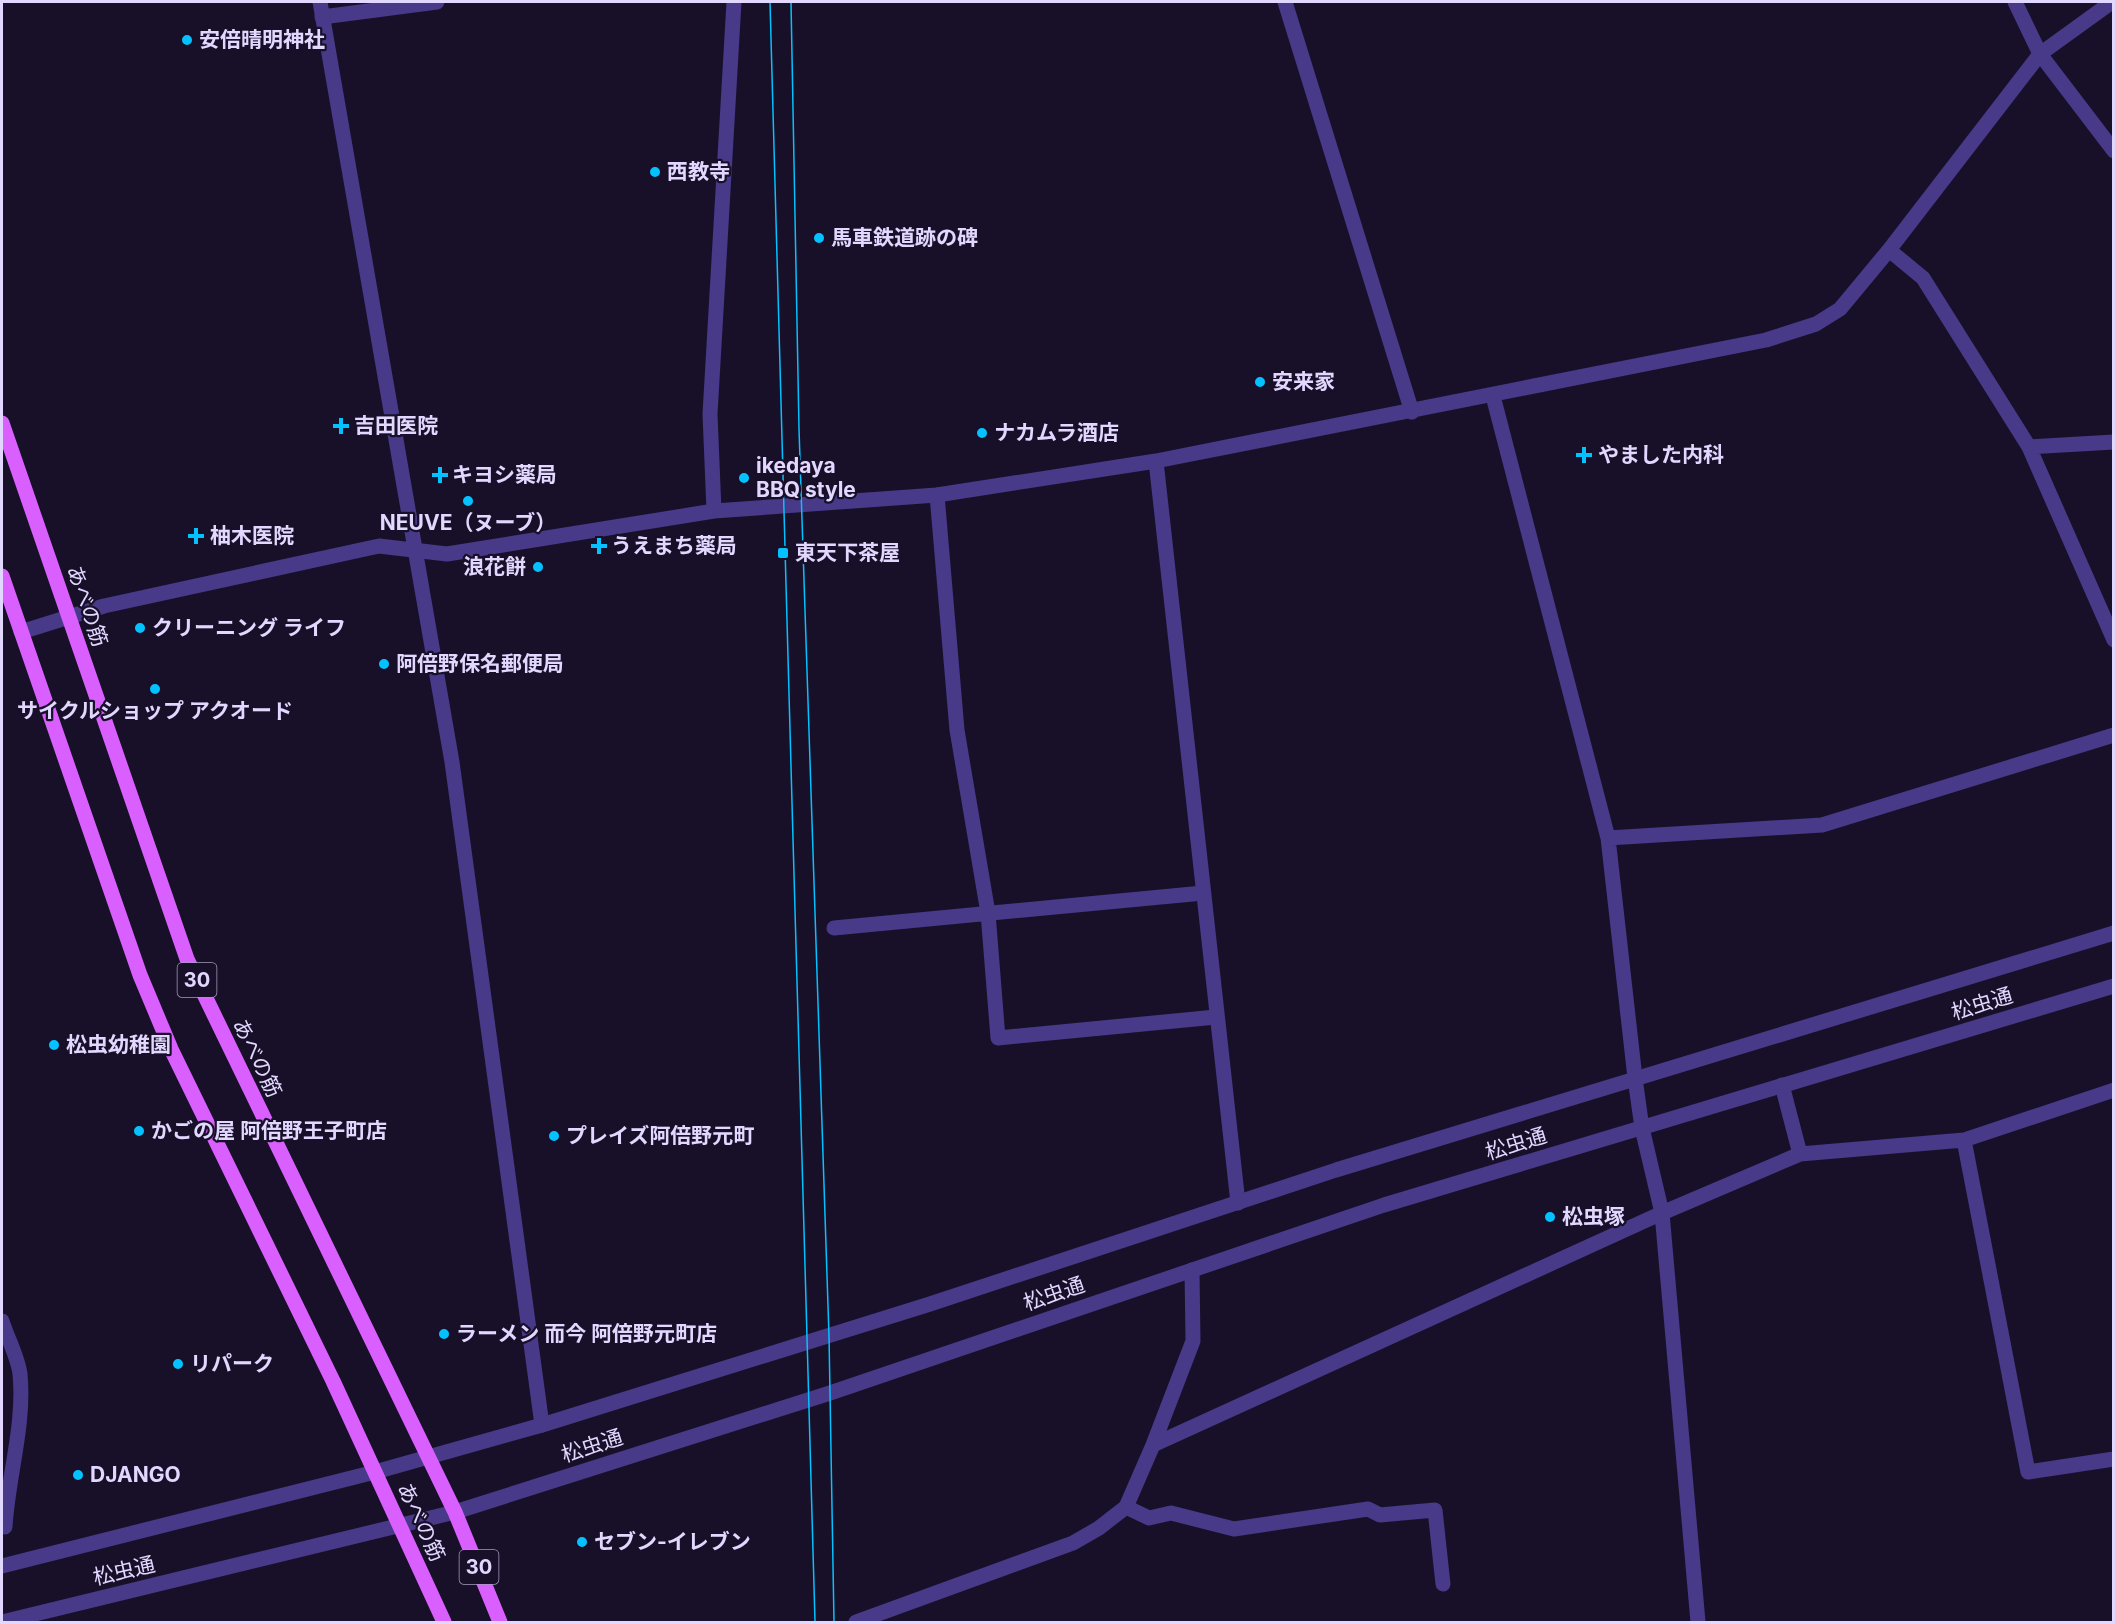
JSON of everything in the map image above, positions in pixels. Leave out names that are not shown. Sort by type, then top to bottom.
[{"type":"main road","name":"あべの筋","points":[[2,423],[187,959],[380,1364],[455,1512],[500,1623]]},
{"type":"main road","name":"あべの筋","points":[[2,576],[140,975],[171,1049],[375,1472],[444,1623]]},
{"type":"street","points":[[320,2],[452,762],[542,1425]]},
{"type":"street","points":[[322,17],[437,2]]},
{"type":"street","points":[[714,512],[710,414],[734,2]]},
{"type":"street","points":[[1285,2],[1412,412]]},
{"type":"street","points":[[2015,2],[2040,54],[2114,151]]},
{"type":"street","points":[[21,632],[67,615],[379,546],[447,554],[714,512],[937,495],[1156,461],[1493,396],[1766,340],[1816,324],[1840,309],[1889,250],[2040,54],[2112,2]]},
{"type":"street","points":[[1889,250],[1923,278],[2030,447],[2114,640]]},
{"type":"street","points":[[1493,396],[1608,838],[1642,1128],[1662,1213],[1698,1623]]},
{"type":"street","points":[[2030,447],[2114,442]]},
{"type":"street","points":[[1156,461],[1238,1203]]},
{"type":"street","points":[[937,495],[957,730],[988,913],[998,1038],[1216,1017]]},
{"type":"street","points":[[1608,838],[1822,825],[2114,735]]},
{"type":"street","points":[[834,928],[1203,893]]},
{"type":"street","name":"松虫通","points":[[2,1566],[375,1472],[542,1425],[920,1307],[1238,1203],[1635,1078],[2114,933]]},
{"type":"street","name":"松虫通","points":[[2,1622],[455,1512],[830,1393],[1384,1205],[2114,986]]},
{"type":"street","points":[[1782,1086],[1800,1154]]},
{"type":"street","points":[[1153,1445],[1662,1213],[1800,1154],[1964,1140],[2114,1090]]},
{"type":"street","points":[[1964,1140],[2028,1472],[2114,1459]]},
{"type":"street","points":[[856,1623],[1073,1543],[1126,1507],[1153,1445],[1193,1341],[1192,1270]]},
{"type":"street","points":[[2,1321],[20,1373],[17,1443],[8,1491],[5,1527]]},
{"type":"street","points":[[1126,1507],[1149,1518],[1172,1513],[1234,1529],[1368,1509],[1380,1515],[1435,1510],[1443,1584]]},
{"type":"tram line","points":[[770,2],[815,1622]]},
{"type":"tram line","points":[[791,2],[799,429],[829,1336],[834,1622]]},
{"type":"place","name":"安倍晴明神社","points":[[187,40]]},
{"type":"place","name":"西教寺","points":[[655,172]]},
{"type":"place","name":"馬車鉄道跡の碑","points":[[819,238]]},
{"type":"place","name":"安来家","points":[[1260,382]]},
{"type":"place","name":"吉田医院","points":[[341,426]]},
{"type":"place","name":"ナカムラ酒店","points":[[982,433]]},
{"type":"place","name":"やました内科","points":[[1584,455]]},
{"type":"place","name":"キヨシ薬局","points":[[440,475]]},
{"type":"place","name":"ikedaya BBQ style","points":[[744,478]]},
{"type":"place","name":"NEUVE（ヌーブ）","points":[[468,501]]},
{"type":"place","name":"柚木医院","points":[[196,536]]},
{"type":"place","name":"うえまち薬局","points":[[599,546]]},
{"type":"place","name":"東天下茶屋","points":[[783,553]]},
{"type":"place","name":"浪花餅","points":[[538,567]]},
{"type":"place","name":"クリーニング ライフ","points":[[140,628]]},
{"type":"place","name":"阿倍野保名郵便局","points":[[384,664]]},
{"type":"place","name":"サイクルショップ アクオード","points":[[155,689]]},
{"type":"place","name":"松虫幼稚園","points":[[54,1045]]},
{"type":"place","name":"かごの屋 阿倍野王子町店","points":[[139,1131]]},
{"type":"place","name":"プレイズ阿倍野元町","points":[[554,1136]]},
{"type":"place","name":"松虫塚","points":[[1550,1217]]},
{"type":"place","name":"ラーメン 而今 阿倍野元町店","points":[[444,1334]]},
{"type":"place","name":"リパーク","points":[[178,1364]]},
{"type":"place","name":"DJANGO","points":[[78,1475]]},
{"type":"place","name":"セブン-イレブン","points":[[582,1542]]}]
